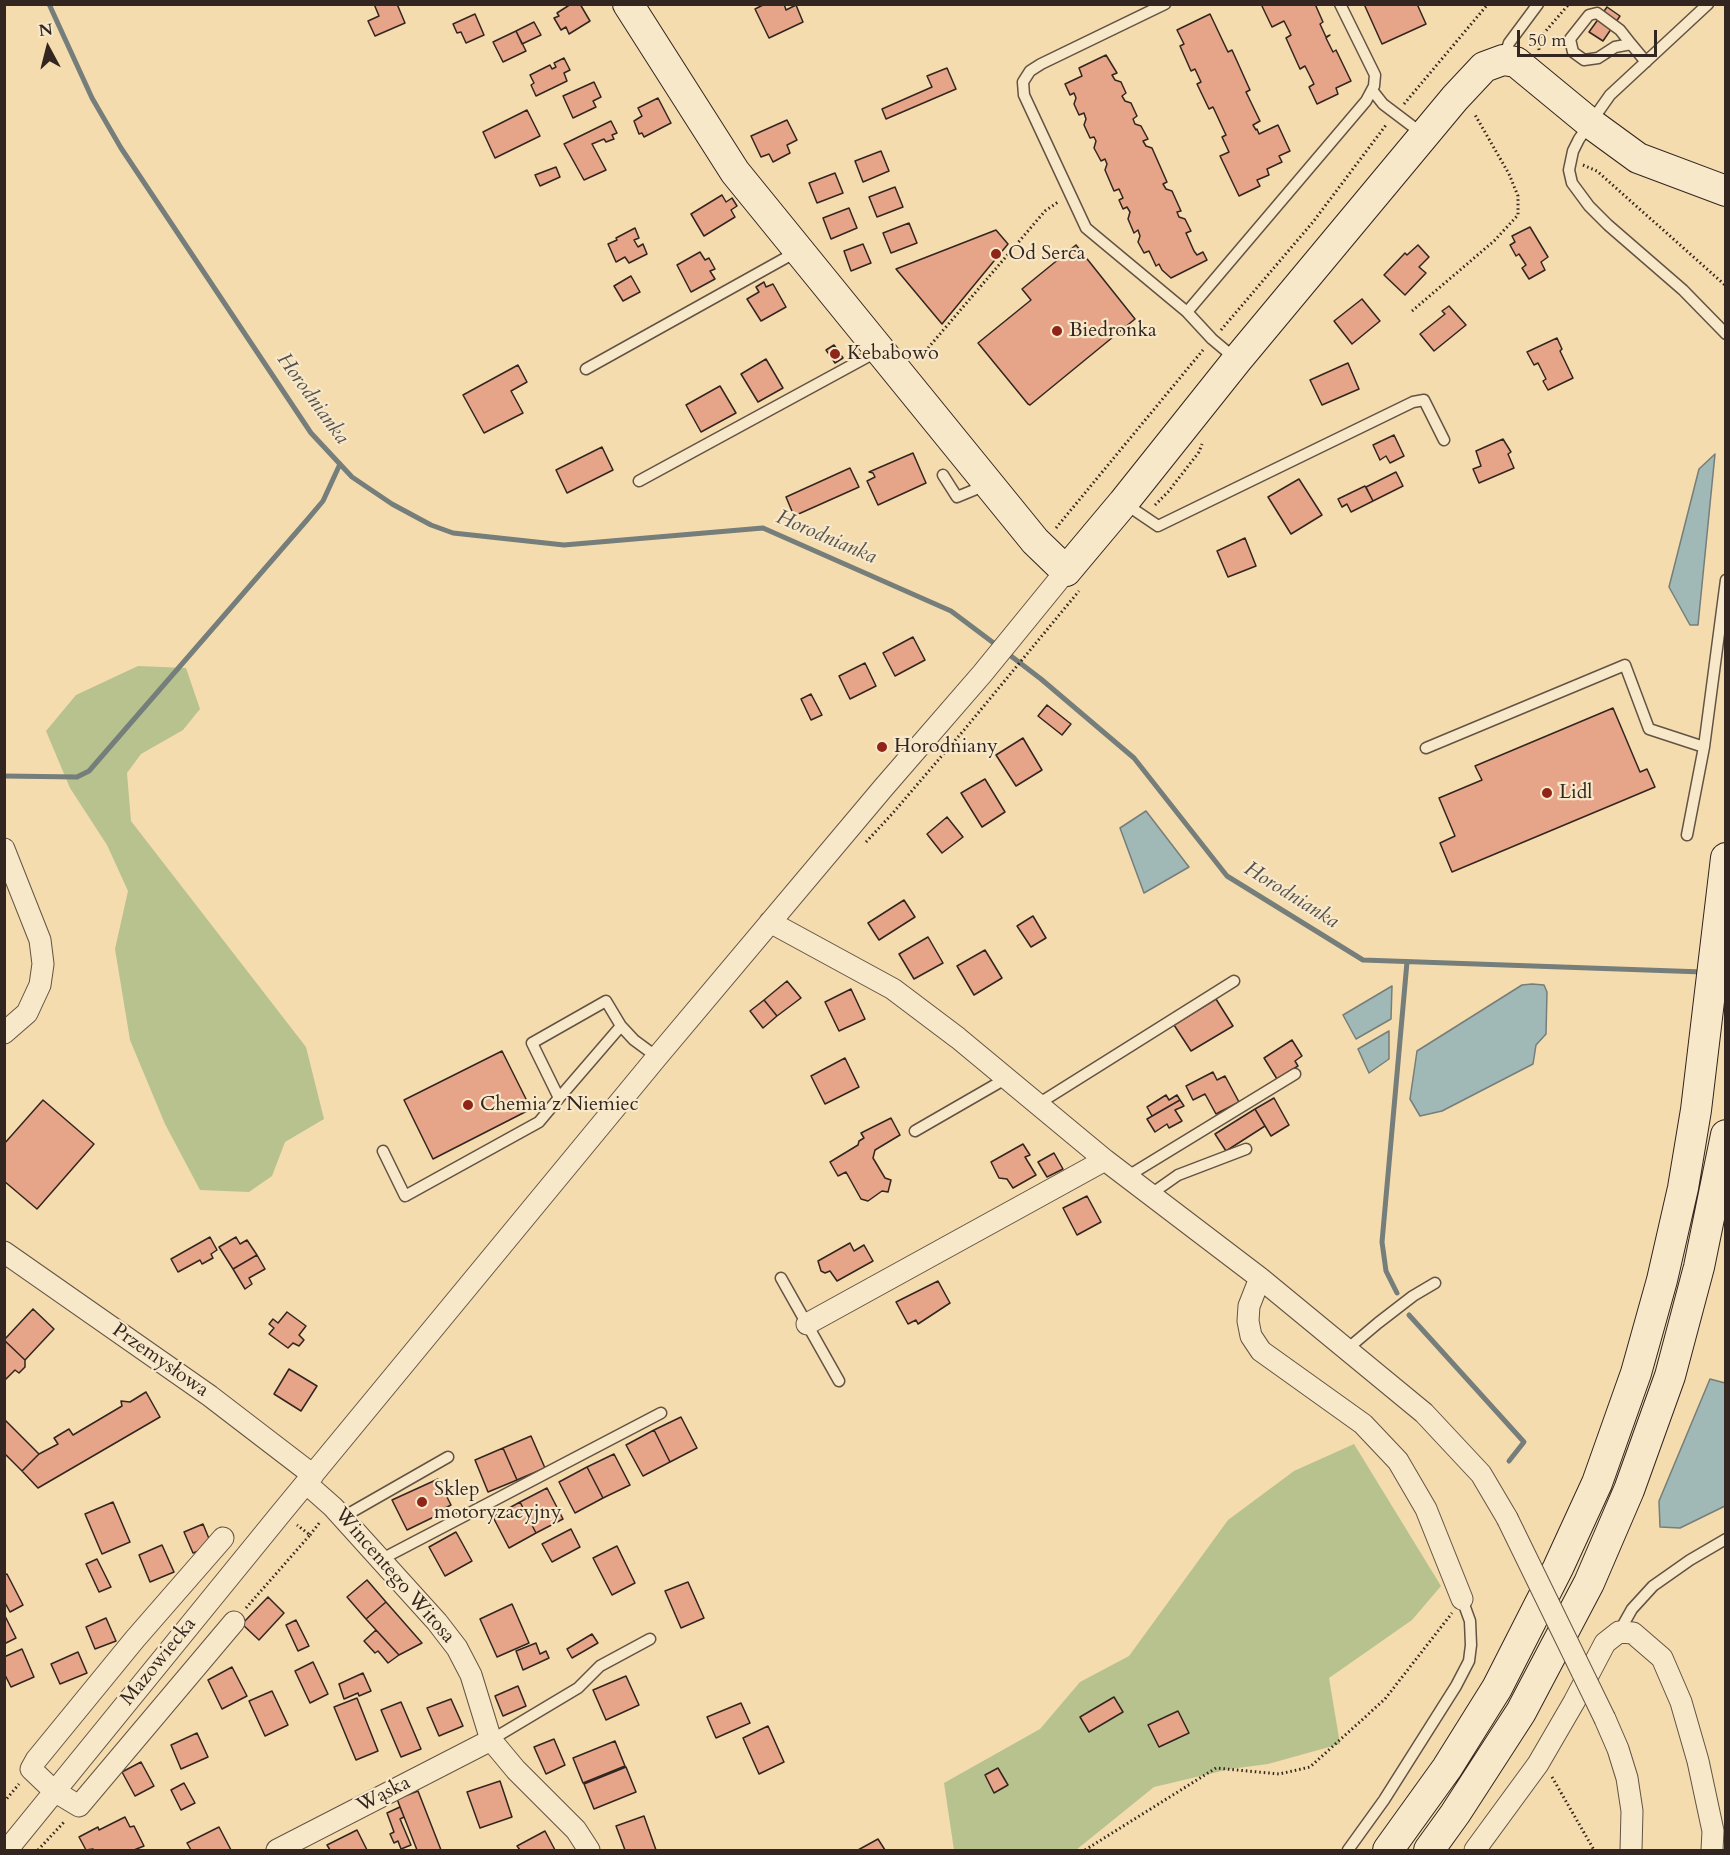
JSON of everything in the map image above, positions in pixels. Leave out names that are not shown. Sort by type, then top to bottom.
[{"type":"main road","points":[[628,4],[735,172],[1041,547],[1075,578],[1133,509],[1237,360],[1484,67],[1503,60],[1516,63],[1590,123],[1638,158],[1725,191]]},
{"type":"main road","points":[[1673,170],[1725,166]]},
{"type":"main road","points":[[1388,1851],[1447,1768],[1497,1688],[1558,1568],[1597,1483],[1636,1374],[1662,1280],[1683,1188],[1696,1110],[1725,858]]},
{"type":"main road","points":[[1429,1851],[1455,1815],[1521,1712],[1589,1583],[1629,1490],[1670,1377],[1699,1267],[1725,1135]]},
{"type":"street","name":"Mazowiecka","points":[[7,1851],[282,1512],[770,922],[1019,629],[1075,578]]},
{"type":"street","points":[[4,849],[40,940],[43,964],[40,985],[27,1013],[4,1032]]},
{"type":"street","points":[[770,922],[893,989],[958,1038],[1105,1160],[1260,1278],[1425,1413],[1481,1474],[1507,1518],[1605,1719],[1627,1778],[1632,1810],[1631,1851]]},
{"type":"street","points":[[807,1324],[1105,1160]]},
{"type":"street","name":"Przemysłowa","points":[[4,1252],[210,1396],[310,1480]]},
{"type":"street","points":[[1260,1278],[1249,1306],[1248,1321],[1251,1336],[1261,1351],[1363,1424],[1398,1461],[1426,1509],[1462,1599]]},
{"type":"street","name":"Wincentego Witosa","points":[[310,1480],[437,1622],[457,1648],[471,1675],[491,1740],[516,1770],[576,1830],[589,1851]]},
{"type":"street","points":[[223,1538],[135,1639],[36,1760],[32,1769],[54,1791],[79,1806],[234,1622]]},
{"type":"street","points":[[1475,1851],[1538,1764],[1605,1643],[1619,1632],[1633,1633],[1662,1658],[1681,1702],[1698,1761],[1711,1821],[1712,1851]]},
{"type":"street","name":"Wąska","points":[[277,1851],[491,1740]]},
{"type":"lane","points":[[1165,4],[1030,71],[1023,82],[1024,95],[1086,228],[1187,312],[1212,339],[1237,360]]},
{"type":"lane","points":[[1187,312],[1366,101],[1374,86],[1375,75],[1340,4]]},
{"type":"lane","points":[[1503,60],[1509,43],[1538,4]]},
{"type":"lane","points":[[1708,4],[1610,95],[1573,151],[1569,170],[1572,183],[1589,206],[1683,290],[1725,334]]},
{"type":"lane","points":[[1632,44],[1615,46],[1598,58],[1584,60],[1573,52],[1570,39],[1589,15],[1597,13],[1620,30],[1632,44],[1646,62]]},
{"type":"lane","points":[[1372,90],[1383,104],[1425,135]]},
{"type":"lane","points":[[586,369],[799,250]]},
{"type":"lane","points":[[639,481],[880,350]]},
{"type":"lane","points":[[1133,509],[1158,526],[1413,402],[1424,400],[1444,441]]},
{"type":"lane","points":[[943,476],[957,497],[974,490],[986,479]]},
{"type":"lane","points":[[1687,835],[1704,747],[1725,580]]},
{"type":"lane","points":[[1426,748],[1625,665],[1649,729],[1704,747]]},
{"type":"lane","points":[[1038,1104],[1234,981]]},
{"type":"lane","points":[[559,1098],[532,1043],[606,1001],[621,1026],[634,1040],[657,1057]]},
{"type":"lane","points":[[383,1151],[405,1196],[538,1122],[621,1026]]},
{"type":"lane","points":[[1128,1176],[1295,1074]]},
{"type":"lane","points":[[915,1131],[1006,1078]]},
{"type":"lane","points":[[1151,1194],[1178,1175],[1246,1149]]},
{"type":"lane","points":[[781,1278],[840,1381]]},
{"type":"lane","points":[[1347,1350],[1395,1309],[1435,1283]]},
{"type":"lane","points":[[380,1560],[661,1413]]},
{"type":"lane","points":[[343,1517],[448,1457]]},
{"type":"lane","points":[[1619,1632],[1632,1609],[1653,1586],[1725,1539]]},
{"type":"lane","points":[[1348,1851],[1384,1800],[1450,1696],[1469,1661],[1470,1621],[1462,1599]]},
{"type":"lane","points":[[491,1740],[578,1688],[600,1666],[650,1639]]},
{"type":"path","points":[[1041,547],[1212,339],[1313,222],[1375,138],[1488,4]]},
{"type":"path","points":[[1540,81],[1549,67],[1540,56],[1538,40],[1569,4]]},
{"type":"path","points":[[1412,311],[1494,241],[1518,215],[1518,196],[1509,174],[1473,112],[1477,106]]},
{"type":"path","points":[[1570,162],[1591,167],[1597,171],[1725,286]]},
{"type":"path","points":[[928,348],[1045,211],[1053,204],[1071,197]]},
{"type":"path","points":[[1133,509],[1168,492],[1199,452],[1203,441]]},
{"type":"path","points":[[864,844],[1000,688],[1035,644],[1075,578]]},
{"type":"path","points":[[234,1622],[310,1535],[282,1512]]},
{"type":"path","points":[[1085,1851],[1216,1768],[1279,1774],[1310,1767],[1385,1699],[1462,1599]]},
{"type":"path","points":[[1538,1764],[1550,1773],[1594,1851]]},
{"type":"path","points":[[38,1851],[79,1806]]},
{"type":"green space","points":[[138,666],[186,668],[200,709],[183,730],[141,754],[127,773],[131,821],[306,1047],[324,1119],[285,1142],[272,1176],[249,1192],[200,1190],[165,1124],[130,1040],[115,949],[128,891],[107,845],[70,788],[46,731],[76,695]]},
{"type":"green space","points":[[1354,1444],[1441,1586],[1412,1620],[1329,1678],[1340,1744],[1268,1764],[1230,1769],[1154,1787],[1076,1850],[954,1850],[944,1783],[1040,1729],[1080,1682],[1129,1656],[1228,1520],[1294,1471]]},
{"type":"water","points":[[1715,454],[1698,625],[1690,625],[1669,587],[1699,469]]},
{"type":"water","points":[[1146,811],[1189,867],[1144,893],[1120,828]]},
{"type":"water","points":[[1522,985],[1544,985],[1547,992],[1546,1034],[1536,1045],[1533,1064],[1442,1111],[1420,1116],[1410,1099],[1417,1051]]},
{"type":"water","points":[[1392,986],[1391,1019],[1356,1039],[1343,1015]]},
{"type":"water","points":[[1389,1031],[1389,1059],[1369,1073],[1358,1049]]},
{"type":"water","points":[[1710,1379],[1725,1383],[1725,1506],[1680,1528],[1660,1527],[1659,1501]]},
{"type":"building","points":[[374,4],[397,4],[405,23],[375,36],[368,21],[379,16]]},
{"type":"building","points":[[571,4],[580,4],[590,21],[569,34],[566,27],[561,30],[554,18],[559,16],[557,13]]},
{"type":"building","points":[[765,4],[784,4],[786,10],[796,5],[803,22],[769,38],[755,9]]},
{"type":"building","points":[[1261,4],[1315,4],[1323,22],[1320,24],[1326,37],[1330,35],[1326,38],[1333,52],[1336,50],[1351,81],[1336,88],[1338,94],[1317,104],[1309,87],[1314,84],[1305,66],[1300,69],[1286,38],[1291,35],[1284,21],[1272,27]]},
{"type":"building","points":[[1364,4],[1417,4],[1426,24],[1382,44]]},
{"type":"building","points":[[1607,7],[1620,16],[1603,41],[1589,32]]},
{"type":"building","points":[[475,14],[484,35],[466,43],[461,32],[457,33],[453,24]]},
{"type":"building","points":[[1210,14],[1228,52],[1232,50],[1250,90],[1246,92],[1260,121],[1253,125],[1259,134],[1278,125],[1290,151],[1279,156],[1282,162],[1267,169],[1269,175],[1257,180],[1260,186],[1239,196],[1220,156],[1229,152],[1222,137],[1226,135],[1213,107],[1209,109],[1197,84],[1201,82],[1195,69],[1191,71],[1180,46],[1184,44],[1177,30]]},
{"type":"building","points":[[534,22],[541,35],[522,44],[516,31]]},
{"type":"building","points":[[516,31],[526,51],[503,62],[493,42]]},
{"type":"building","points":[[1106,55],[1117,73],[1112,75],[1115,80],[1121,82],[1126,93],[1122,96],[1125,101],[1131,103],[1137,116],[1133,119],[1135,124],[1141,126],[1148,139],[1143,141],[1146,146],[1152,148],[1167,182],[1163,184],[1166,189],[1172,191],[1181,211],[1177,212],[1179,217],[1185,219],[1191,231],[1186,233],[1194,251],[1197,255],[1203,252],[1207,260],[1171,278],[1159,264],[1156,266],[1149,251],[1144,253],[1138,242],[1140,236],[1138,230],[1134,233],[1128,219],[1130,212],[1127,207],[1123,209],[1119,200],[1123,198],[1119,189],[1114,191],[1105,170],[1107,164],[1105,159],[1101,161],[1094,148],[1096,141],[1094,137],[1090,138],[1084,125],[1086,119],[1084,113],[1079,115],[1074,104],[1076,98],[1074,93],[1070,95],[1065,84],[1082,76],[1079,68]]},
{"type":"building","points":[[564,58],[570,70],[564,73],[567,81],[536,96],[530,75],[550,65],[552,69],[556,67],[554,63]]},
{"type":"building","points":[[947,68],[956,89],[886,119],[882,109],[932,87],[927,76]]},
{"type":"building","points":[[594,82],[601,97],[593,101],[596,107],[573,118],[563,96]]},
{"type":"building","points":[[658,98],[671,123],[644,137],[642,133],[639,134],[634,121],[642,116],[638,108]]},
{"type":"building","points":[[527,110],[540,136],[495,158],[483,132]]},
{"type":"building","points":[[787,120],[797,140],[787,145],[790,153],[773,162],[769,154],[761,157],[751,136]]},
{"type":"building","points":[[611,121],[617,133],[612,135],[614,139],[606,142],[604,139],[592,144],[606,170],[584,180],[564,144]]},
{"type":"building","points":[[881,151],[889,171],[863,182],[855,161]]},
{"type":"building","points":[[556,167],[560,177],[540,186],[535,175]]},
{"type":"building","points":[[835,173],[843,193],[817,203],[809,183]]},
{"type":"building","points":[[895,187],[903,207],[877,217],[869,197]]},
{"type":"building","points":[[722,195],[726,202],[732,198],[737,206],[731,210],[735,217],[704,236],[691,214]]},
{"type":"building","points":[[849,208],[857,228],[831,239],[823,218]]},
{"type":"building","points":[[909,223],[917,243],[891,253],[883,233]]},
{"type":"building","points":[[1530,227],[1548,257],[1541,262],[1545,270],[1529,279],[1522,268],[1526,265],[1519,254],[1516,256],[1510,245],[1515,242],[1512,236]]},
{"type":"building","points":[[635,228],[639,238],[634,240],[638,247],[643,244],[647,254],[629,263],[625,257],[616,262],[608,244]]},
{"type":"building","points":[[996,230],[1008,244],[942,324],[896,269]]},
{"type":"building","points":[[863,244],[871,263],[851,271],[844,251]]},
{"type":"building","name":"Biedronka","points":[[1076,245],[1135,319],[1030,405],[978,343],[1031,300],[1022,289]]},
{"type":"building","points":[[1418,245],[1429,257],[1419,267],[1426,273],[1405,295],[1384,275],[1405,253],[1407,255]]},
{"type":"building","points":[[700,252],[705,260],[709,258],[715,269],[710,271],[715,279],[691,292],[677,265]]},
{"type":"building","points":[[631,276],[640,292],[623,301],[614,286]]},
{"type":"building","points":[[764,282],[766,287],[773,284],[786,307],[761,321],[747,299],[759,292],[756,287]]},
{"type":"building","points":[[1362,299],[1380,321],[1352,344],[1334,321]]},
{"type":"building","points":[[1449,306],[1466,325],[1434,351],[1420,334],[1445,314],[1442,311]]},
{"type":"building","points":[[1557,338],[1562,349],[1560,351],[1573,378],[1548,390],[1543,381],[1546,379],[1538,363],[1534,365],[1527,352]]},
{"type":"building","name":"Kebabowo","points":[[834,345],[843,358],[835,363],[826,350]]},
{"type":"building","points":[[766,359],[783,388],[758,402],[741,374]]},
{"type":"building","points":[[1348,363],[1359,389],[1322,405],[1310,380]]},
{"type":"building","points":[[518,365],[527,382],[511,391],[523,413],[484,433],[463,395]]},
{"type":"building","points":[[720,386],[736,413],[701,432],[686,405]]},
{"type":"building","points":[[1394,435],[1404,456],[1390,463],[1386,456],[1380,460],[1373,445]]},
{"type":"building","points":[[1503,439],[1511,452],[1508,454],[1514,468],[1479,483],[1473,469],[1481,466],[1476,451]]},
{"type":"building","points":[[602,447],[613,470],[567,493],[556,470]]},
{"type":"building","points":[[913,453],[926,483],[878,505],[867,481],[875,477],[869,472]]},
{"type":"building","points":[[850,468],[859,487],[794,516],[786,497]]},
{"type":"building","points":[[1396,472],[1403,486],[1373,501],[1366,487]]},
{"type":"building","points":[[1299,479],[1322,515],[1291,534],[1268,497]]},
{"type":"building","points":[[1365,486],[1373,501],[1351,512],[1347,504],[1342,507],[1338,499]]},
{"type":"building","points":[[1245,538],[1256,566],[1228,577],[1217,551]]},
{"type":"building","points":[[913,637],[925,660],[895,676],[883,653]]},
{"type":"building","points":[[865,663],[876,686],[850,699],[839,676]]},
{"type":"building","points":[[811,694],[822,715],[811,720],[801,699]]},
{"type":"building","points":[[1047,705],[1071,724],[1062,735],[1038,716]]},
{"type":"building","name":"Lidl","points":[[1613,708],[1640,772],[1647,769],[1655,787],[1452,872],[1440,843],[1455,836],[1439,798],[1482,780],[1475,766]]},
{"type":"building","points":[[1023,738],[1042,770],[1016,786],[996,755]]},
{"type":"building","points":[[985,779],[1005,812],[982,827],[961,793]]},
{"type":"building","points":[[947,817],[963,837],[942,853],[927,834]]},
{"type":"building","points":[[904,900],[915,917],[879,940],[868,923]]},
{"type":"building","points":[[1033,916],[1046,938],[1031,947],[1017,926]]},
{"type":"building","points":[[928,937],[943,963],[914,979],[899,954]]},
{"type":"building","points":[[985,950],[1002,978],[974,995],[957,966]]},
{"type":"building","points":[[787,981],[801,998],[777,1016],[764,1000]]},
{"type":"building","points":[[851,989],[865,1019],[839,1031],[825,1002]]},
{"type":"building","points":[[1216,999],[1233,1026],[1191,1051],[1174,1025]]},
{"type":"building","points":[[764,1000],[777,1016],[763,1028],[750,1011]]},
{"type":"building","points":[[1292,1040],[1302,1056],[1295,1061],[1298,1066],[1277,1079],[1264,1058]]},
{"type":"building","name":"Chemia z Niemiec","points":[[502,1051],[531,1109],[433,1159],[404,1100]]},
{"type":"building","points":[[845,1058],[859,1087],[825,1104],[811,1076]]},
{"type":"building","points":[[1213,1072],[1217,1080],[1225,1076],[1239,1102],[1216,1114],[1205,1094],[1193,1100],[1186,1086]]},
{"type":"building","points":[[1166,1095],[1169,1100],[1177,1095],[1180,1100],[1152,1116],[1147,1107]]},
{"type":"building","points":[[1274,1098],[1289,1125],[1271,1136],[1255,1109]]},
{"type":"building","points":[[43,1100],[94,1144],[37,1209],[4,1181],[4,1144]]},
{"type":"building","points":[[1180,1100],[1184,1106],[1175,1110],[1182,1121],[1169,1128],[1167,1124],[1155,1132],[1147,1119]]},
{"type":"building","points":[[1255,1109],[1265,1126],[1226,1151],[1215,1134]]},
{"type":"building","points":[[891,1118],[900,1135],[875,1150],[873,1158],[885,1178],[891,1180],[888,1192],[882,1191],[868,1201],[861,1199],[846,1172],[838,1176],[830,1162],[858,1145],[859,1141],[864,1138],[861,1133]]},
{"type":"building","points":[[1023,1144],[1030,1155],[1025,1157],[1036,1175],[1013,1188],[1007,1179],[999,1178],[991,1162]]},
{"type":"building","points":[[1054,1153],[1063,1169],[1047,1177],[1038,1162]]},
{"type":"building","points":[[1087,1196],[1101,1222],[1077,1235],[1063,1208]]},
{"type":"building","points":[[210,1237],[217,1250],[211,1254],[213,1258],[202,1264],[200,1260],[178,1272],[171,1259]]},
{"type":"building","points":[[236,1237],[240,1244],[247,1240],[257,1255],[233,1269],[219,1247]]},
{"type":"building","points":[[850,1243],[854,1251],[864,1245],[873,1261],[837,1281],[830,1271],[825,1273],[821,1271],[818,1261]]},
{"type":"building","points":[[257,1255],[265,1269],[249,1278],[252,1284],[245,1289],[233,1269]]},
{"type":"building","points":[[938,1281],[950,1303],[918,1324],[916,1320],[908,1324],[896,1302]]},
{"type":"building","points":[[33,1309],[54,1329],[25,1360],[4,1340]]},
{"type":"building","points":[[287,1312],[306,1326],[299,1335],[304,1340],[299,1346],[293,1343],[288,1348],[269,1334],[274,1328],[269,1324],[273,1319],[278,1323]]},
{"type":"building","points":[[4,1340],[25,1360],[25,1367],[19,1373],[15,1370],[4,1381]]},
{"type":"building","points":[[289,1369],[317,1386],[301,1411],[274,1394]]},
{"type":"building","points":[[146,1392],[160,1417],[38,1488],[22,1471],[39,1454],[58,1444],[54,1438],[69,1429],[73,1435],[122,1406],[121,1401],[130,1402]]},
{"type":"building","points":[[681,1417],[697,1448],[670,1462],[654,1430]]},
{"type":"building","points":[[4,1419],[39,1454],[22,1471],[4,1453]]},
{"type":"building","points":[[654,1430],[670,1462],[643,1476],[626,1445]]},
{"type":"building","points":[[531,1436],[545,1468],[517,1480],[503,1448]]},
{"type":"building","points":[[503,1448],[517,1480],[488,1492],[475,1460]]},
{"type":"building","points":[[614,1454],[630,1485],[603,1498],[587,1467]]},
{"type":"building","points":[[587,1467],[603,1498],[575,1513],[559,1482]]},
{"type":"building","name":"Sklep motoryzacyjny","points":[[438,1479],[451,1505],[441,1510],[442,1513],[407,1530],[392,1500]]},
{"type":"building","points":[[547,1488],[563,1519],[536,1533],[520,1502]]},
{"type":"building","points":[[113,1502],[130,1542],[102,1554],[85,1514]]},
{"type":"building","points":[[520,1502],[536,1533],[509,1548],[493,1517]]},
{"type":"building","points":[[203,1524],[212,1546],[193,1553],[184,1532]]},
{"type":"building","points":[[571,1529],[580,1547],[552,1562],[542,1544]]},
{"type":"building","points":[[456,1532],[472,1561],[445,1576],[429,1547]]},
{"type":"building","points":[[162,1545],[174,1572],[150,1582],[139,1555]]},
{"type":"building","points":[[617,1546],[635,1583],[612,1595],[593,1558]]},
{"type":"building","points":[[97,1559],[111,1587],[99,1592],[86,1564]]},
{"type":"building","points":[[7,1574],[23,1605],[10,1612],[4,1601],[4,1575]]},
{"type":"building","points":[[367,1580],[386,1602],[366,1619],[347,1597]]},
{"type":"building","points":[[688,1582],[704,1618],[681,1628],[665,1591]]},
{"type":"building","points":[[268,1597],[284,1613],[259,1640],[242,1624]]},
{"type":"building","points":[[386,1602],[422,1643],[399,1655],[366,1619]]},
{"type":"building","points":[[512,1604],[529,1643],[497,1657],[480,1619]]},
{"type":"building","points":[[4,1614],[16,1638],[4,1644]]},
{"type":"building","points":[[106,1618],[116,1641],[95,1649],[86,1627]]},
{"type":"building","points":[[296,1620],[309,1646],[298,1651],[286,1625]]},
{"type":"building","points":[[376,1630],[399,1655],[388,1663],[378,1651],[375,1653],[364,1641]]},
{"type":"building","points":[[592,1634],[598,1643],[572,1658],[567,1649]]},
{"type":"building","points":[[536,1643],[540,1654],[546,1651],[549,1658],[523,1670],[516,1651]]},
{"type":"building","points":[[22,1649],[34,1677],[11,1687],[4,1673],[4,1657]]},
{"type":"building","points":[[78,1652],[87,1673],[60,1684],[51,1664]]},
{"type":"building","points":[[313,1662],[328,1694],[310,1703],[295,1671]]},
{"type":"building","points":[[232,1667],[247,1696],[222,1709],[208,1680]]},
{"type":"building","points":[[363,1673],[371,1691],[344,1699],[339,1684]]},
{"type":"building","points":[[626,1676],[639,1705],[606,1720],[593,1690]]},
{"type":"building","points":[[518,1686],[526,1706],[503,1716],[495,1696]]},
{"type":"building","points":[[272,1691],[288,1725],[265,1736],[249,1701]]},
{"type":"building","points":[[1114,1697],[1123,1712],[1089,1732],[1080,1717]]},
{"type":"building","points":[[357,1698],[378,1751],[356,1760],[334,1707]]},
{"type":"building","points":[[451,1699],[463,1726],[439,1736],[427,1708]]},
{"type":"building","points":[[401,1702],[421,1749],[401,1757],[381,1710]]},
{"type":"building","points":[[741,1703],[750,1723],[716,1738],[707,1717]]},
{"type":"building","points":[[1178,1711],[1189,1733],[1159,1747],[1148,1725]]},
{"type":"building","points":[[768,1726],[784,1762],[759,1774],[743,1738]]},
{"type":"building","points":[[197,1733],[208,1757],[181,1769],[171,1745]]},
{"type":"building","points":[[554,1739],[565,1765],[546,1774],[534,1747]]},
{"type":"building","points":[[615,1741],[625,1766],[583,1783],[573,1758]]},
{"type":"building","points":[[141,1762],[154,1786],[135,1796],[122,1772]]},
{"type":"building","points":[[626,1767],[636,1792],[594,1809],[584,1784]]},
{"type":"building","points":[[998,1768],[1008,1785],[994,1793],[985,1775]]},
{"type":"building","points":[[500,1781],[512,1817],[480,1828],[467,1792]]},
{"type":"building","points":[[184,1783],[195,1803],[181,1810],[171,1790]]},
{"type":"building","points":[[418,1791],[441,1850],[417,1850],[397,1799]]},
{"type":"building","points":[[400,1807],[404,1817],[400,1819],[411,1845],[401,1849],[398,1841],[394,1843],[390,1834],[394,1832],[387,1813]]},
{"type":"building","points":[[644,1816],[656,1850],[625,1850],[616,1826]]},
{"type":"building","points":[[125,1817],[130,1827],[134,1826],[144,1846],[134,1850],[86,1850],[79,1837]]},
{"type":"building","points":[[219,1827],[231,1850],[191,1850],[187,1843]]},
{"type":"building","points":[[357,1830],[367,1850],[330,1850],[327,1845]]},
{"type":"building","points":[[545,1831],[555,1850],[520,1850],[517,1846]]},
{"type":"building","points":[[878,1839],[885,1850],[858,1850]]},
{"type":"waterway","name":"Horodnianka","points":[[49,4],[92,98],[121,148],[311,433],[352,477],[392,504],[431,525],[453,533],[564,545],[763,528],[951,611],[999,647]]},
{"type":"waterway","points":[[4,776],[77,777],[89,771],[323,501],[340,464]]},
{"type":"waterway","name":"Horodnianka","points":[[1007,653],[1134,758],[1227,876],[1363,960],[1703,972]]},
{"type":"waterway","points":[[1397,1293],[1386,1271],[1382,1242],[1407,962]]},
{"type":"waterway","points":[[1409,1315],[1524,1442],[1509,1461]]},
{"type":"place","name":"Od Serca","points":[[996,254]]},
{"type":"place","name":"Biedronka","points":[[1057,331]]},
{"type":"place","name":"Kebabowo","points":[[835,354]]},
{"type":"place","name":"Horodniany","points":[[882,747]]},
{"type":"place","name":"Lidl","points":[[1547,793]]},
{"type":"place","name":"Chemia z Niemiec","points":[[468,1105]]},
{"type":"place","name":"Sklep motoryzacyjny","points":[[422,1502]]}]
